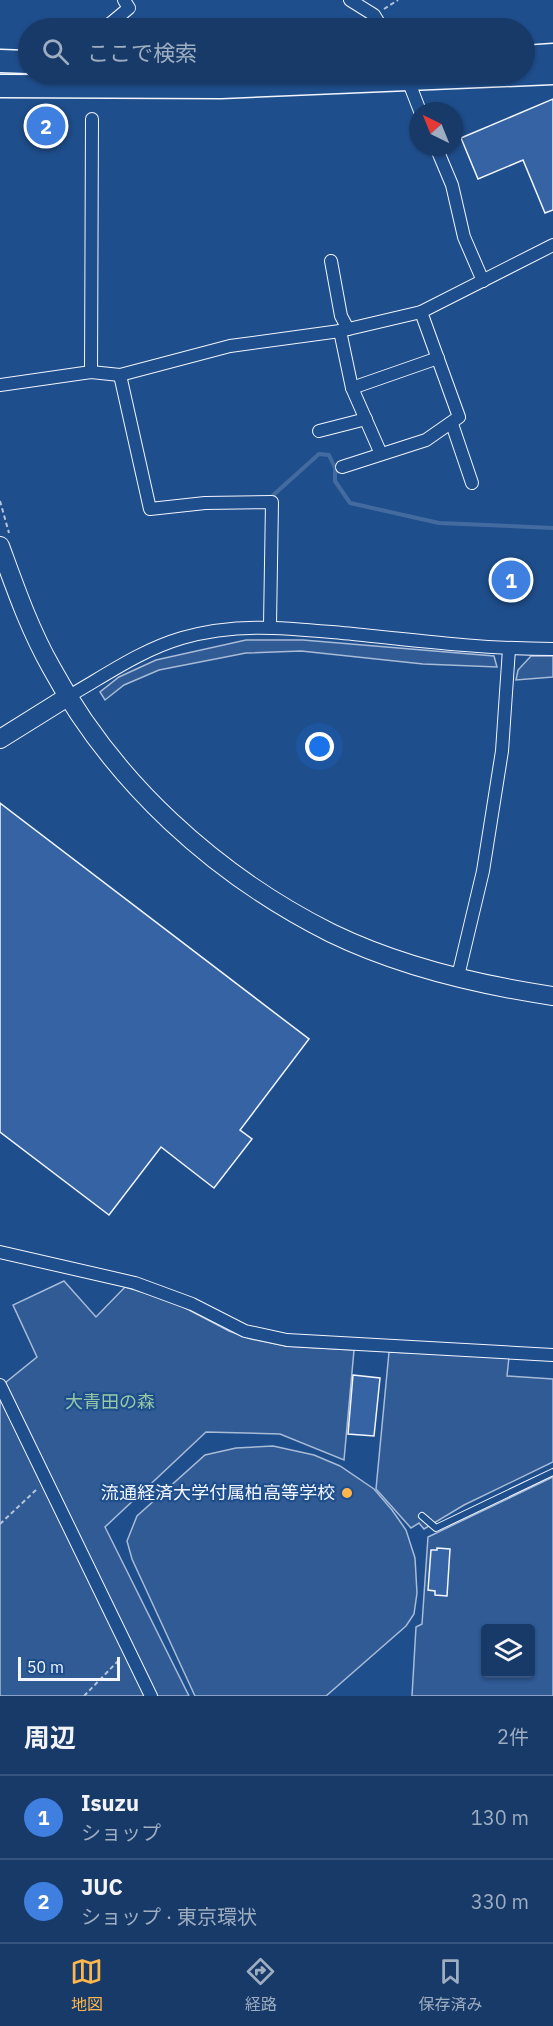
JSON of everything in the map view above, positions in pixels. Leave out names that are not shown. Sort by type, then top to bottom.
[{"type":"highway","points":[[535,56],[553,55]]},
{"type":"highway","points":[[0,61],[18,62]]},
{"type":"highway","points":[[535,73],[553,73]]},
{"type":"highway","points":[[0,86],[209,87],[268,84]]},
{"type":"street","points":[[117,18],[129,8],[124,0]]},
{"type":"street","points":[[350,0],[376,18]]},
{"type":"street","points":[[410,84],[417,102]]},
{"type":"street","points":[[91,372],[92,119]]},
{"type":"street","points":[[440,156],[452,185],[464,237],[483,281]]},
{"type":"street","points":[[0,385],[91,372],[120,375],[230,346],[344,330],[421,312],[553,245]]},
{"type":"street","points":[[331,261],[352,388],[381,454]]},
{"type":"street","points":[[342,467],[426,440],[459,417],[421,312]]},
{"type":"street","points":[[352,388],[438,358]]},
{"type":"street","points":[[120,375],[150,509],[205,503],[272,502],[270,626]]},
{"type":"street","points":[[319,431],[366,419]]},
{"type":"street","points":[[452,424],[472,483]]},
{"type":"street","points":[[6,543],[30,626],[69,696],[128,778],[159,811],[228,870],[289,911],[332,934],[381,953],[507,989],[553,996]]},
{"type":"street","points":[[0,739],[139,655],[182,638],[224,629],[270,626],[509,649],[553,649]]},
{"type":"street","points":[[458,976],[483,871],[502,751],[509,649]]},
{"type":"street","points":[[0,1252],[135,1283],[192,1304],[245,1331],[287,1340],[553,1355]]},
{"type":"street","points":[[0,1384],[151,1696]]},
{"type":"lane","points":[[422,1516],[436,1528],[553,1472]]},
{"type":"path","points":[[0,501],[6,543]]},
{"type":"path","points":[[0,1524],[47,1479]]},
{"type":"path","points":[[84,1696],[129,1650]]},
{"type":"shaded area","points":[[246,640],[303,640],[494,656],[497,667],[423,664],[301,651],[246,653],[159,670],[124,685],[105,700],[100,692],[119,677],[156,660]]},
{"type":"shaded area","points":[[531,656],[553,656],[553,677],[516,680],[518,670]]},
{"type":"shaded area","name":"大青田の森","points":[[64,1281],[96,1317],[125,1287],[172,1301],[229,1331],[251,1339],[286,1346],[354,1350],[344,1460],[280,1434],[206,1432],[105,1527],[189,1696],[0,1696],[0,1387],[37,1357],[13,1305]]},
{"type":"shaded area","points":[[389,1352],[509,1357],[507,1376],[553,1379],[553,1462],[464,1505],[424,1529],[419,1523],[411,1528],[376,1489]]},
{"type":"shaded area","points":[[273,1446],[314,1455],[340,1466],[374,1489],[392,1510],[406,1530],[415,1558],[417,1593],[414,1614],[406,1626],[326,1696],[195,1696],[132,1559],[127,1541],[137,1516],[205,1455],[236,1448]]},
{"type":"shaded area","points":[[553,1477],[553,1696],[412,1696],[416,1627],[422,1624],[428,1537]]},
{"type":"building","points":[[553,99],[553,210],[545,213],[523,160],[478,179],[463,143],[463,137]]},
{"type":"building","points":[[0,803],[309,1039],[240,1130],[252,1139],[214,1188],[161,1147],[109,1215],[0,1132]]},
{"type":"building","points":[[353,1375],[380,1378],[374,1436],[348,1434]]},
{"type":"building","points":[[437,1548],[450,1549],[447,1596],[435,1595],[435,1591],[428,1590],[431,1550],[437,1550]]},
{"type":"waterway","points":[[270,498],[319,454],[329,455],[335,468],[335,481],[350,503],[439,523],[553,528]]},
{"type":"place","name":"JUC","points":[[46,126]]},
{"type":"place","name":"Isuzu","points":[[511,580]]},
{"type":"place","name":"流通経済大学付属柏高等学校","points":[[347,1493]]}]
